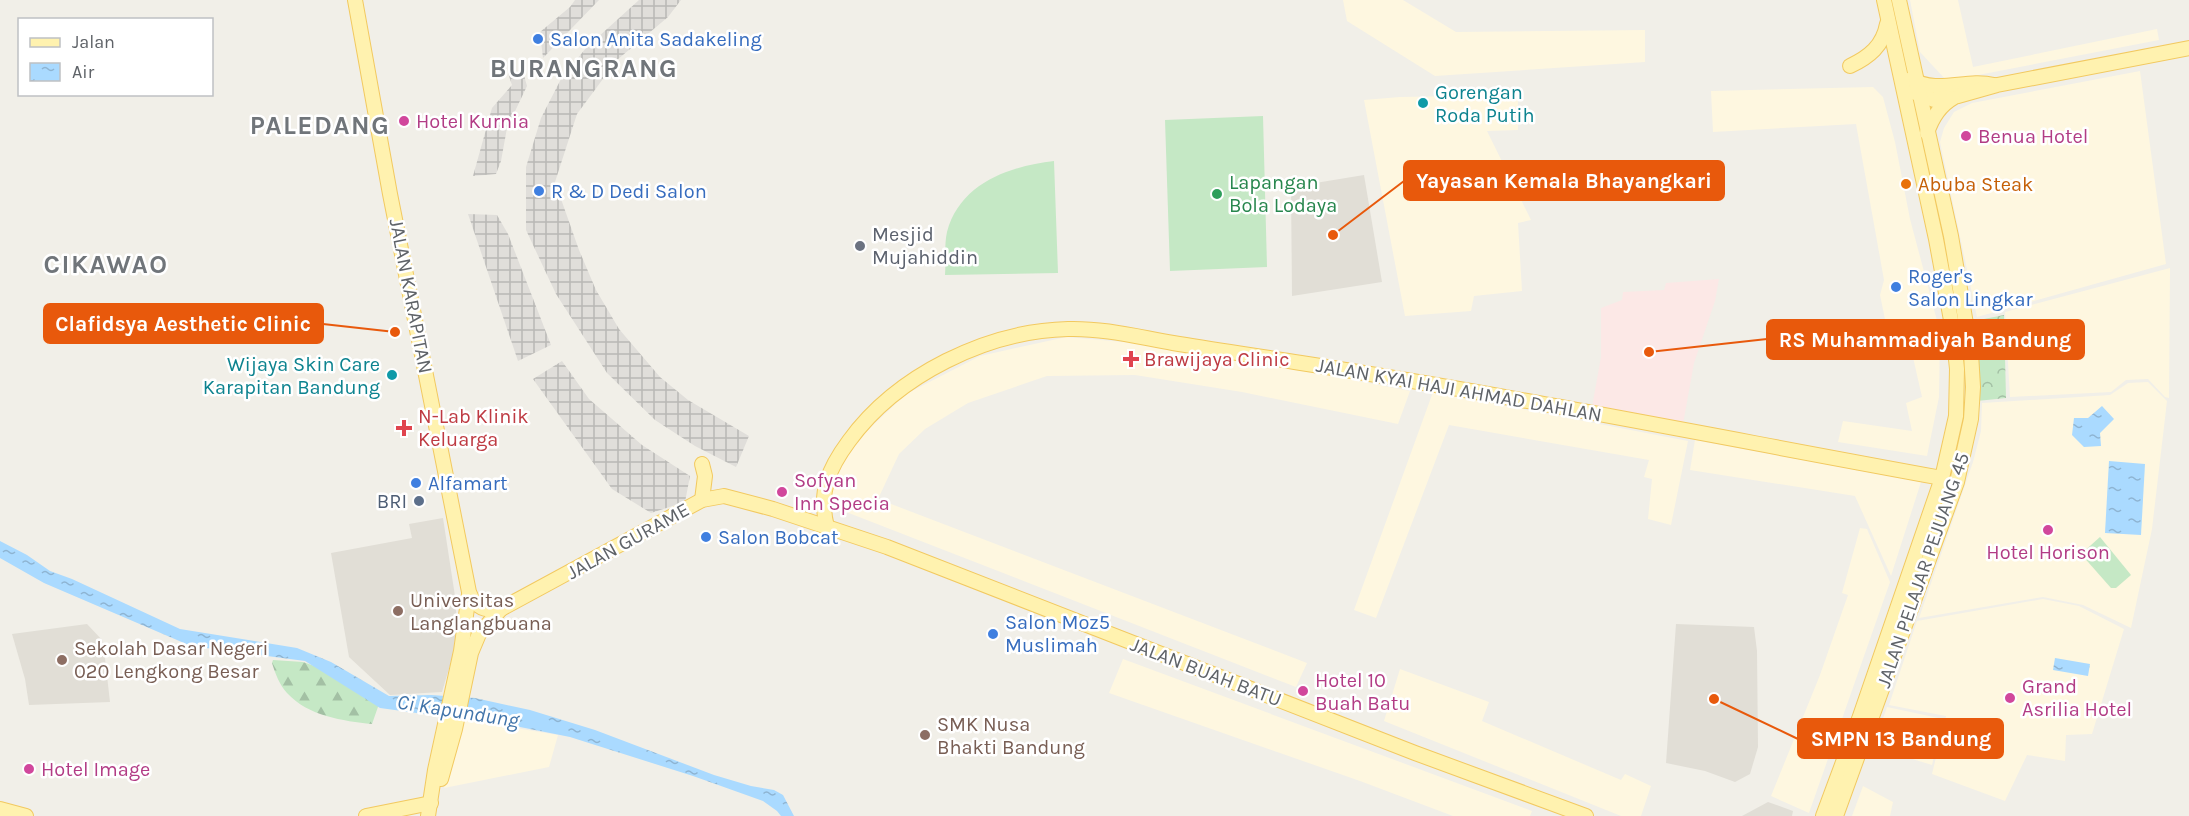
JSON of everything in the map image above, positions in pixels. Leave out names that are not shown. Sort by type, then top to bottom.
[{"type":"main road","name":"JALAN KARAPITAN","points":[[355,0],[392,205],[469,592],[458,687]]},
{"type":"main road","name":"JALAN PELAJAR PEJUANG 45","points":[[1824,816],[1865,722],[1958,482],[1973,402],[1971,352],[1951,236],[1899,0]]},
{"type":"main road","points":[[1850,66],[1874,52],[1882,40],[1887,27],[1885,7]]},
{"type":"main road","name":"JALAN PELAJAR PEJUANG 45","points":[[1836,816],[1942,478],[1956,416],[1958,369],[1953,331],[1936,239],[1885,7]]},
{"type":"main road","points":[[1899,72],[1934,100],[1996,85],[2189,48]]},
{"type":"main road","points":[[1902,86],[1918,89],[1981,81],[1996,85]]},
{"type":"main road","points":[[1927,133],[1931,121],[1940,108],[1958,96]]},
{"type":"main road","points":[[1936,239],[1942,231],[1951,236]]},
{"type":"main road","name":"JALAN KYAI HAJI AHMAD DAHLAN","points":[[827,527],[823,495],[831,470],[859,428],[889,397],[924,373],[989,344],[1032,332],[1068,329],[1103,330],[1408,380],[1942,478]]},
{"type":"main road","points":[[702,464],[705,476],[702,500]]},
{"type":"main road","name":"JALAN BUAH BATU","points":[[724,496],[774,509],[886,547],[1404,749],[1586,816]]},
{"type":"main road","name":"JALAN GURAME","points":[[501,609],[702,500],[724,496]]},
{"type":"main road","points":[[469,592],[473,601],[481,608],[491,611],[501,609]]},
{"type":"main road","points":[[366,816],[430,810],[435,770],[450,728],[458,687],[479,634],[501,609]]},
{"type":"main road","points":[[5,812],[26,816]]},
{"type":"shaded area","points":[[575,0],[599,0],[543,58],[540,32]]},
{"type":"shaded area","points":[[639,0],[681,0],[668,17],[617,60],[577,114],[555,182],[596,290],[619,329],[660,377],[688,400],[749,436],[736,467],[695,446],[655,420],[607,373],[556,294],[526,230],[526,167],[541,118],[561,79],[586,48]]},
{"type":"shaded area","points":[[1343,0],[1403,0],[1456,32],[1645,30],[1645,62],[1435,76],[1347,21]]},
{"type":"shaded area","points":[[1910,0],[1958,0],[1973,67],[2157,29],[2159,40],[1947,81],[1920,52]]},
{"type":"shaded area","points":[[2140,71],[2166,264],[1977,317],[1940,142],[1944,128],[1954,112],[1972,103]]},
{"type":"shaded area","points":[[523,72],[527,86],[507,128],[501,161],[496,174],[473,176],[492,108],[512,85],[508,73]]},
{"type":"shaded area","points":[[1873,87],[1883,97],[1895,142],[1910,219],[1940,332],[1939,397],[1927,456],[1838,442],[1843,421],[1912,431],[1906,403],[1922,397],[1905,322],[1886,324],[1880,295],[1884,280],[1856,124],[1713,132],[1711,91]]},
{"type":"shaded area","points":[[1518,95],[1518,130],[1487,131],[1531,220],[1518,223],[1522,291],[1474,296],[1471,311],[1405,316],[1364,100],[1400,97]]},
{"type":"shaded area","points":[[1364,175],[1382,282],[1292,296],[1291,187]]},
{"type":"shaded area","points":[[468,214],[497,215],[508,234],[551,345],[518,361]]},
{"type":"shaded area","points":[[2170,268],[2169,398],[2165,397],[2148,379],[2126,380],[2111,392],[2010,397],[2005,312]]},
{"type":"shaded area","points":[[1719,279],[1715,301],[1694,363],[1683,424],[1592,407],[1601,357],[1601,308],[1622,300],[1623,292],[1664,290],[1666,283]]},
{"type":"shaded area","points":[[1066,337],[1182,347],[1410,391],[1398,424],[1242,392],[1135,375],[1047,376],[968,403],[925,429],[899,454],[878,499],[1307,663],[1296,687],[823,503],[854,443],[906,394],[980,356]]},
{"type":"shaded area","points":[[562,361],[589,399],[642,445],[690,476],[685,502],[651,513],[612,489],[533,379]]},
{"type":"shaded area","points":[[2148,382],[2167,401],[2152,529],[2131,628],[2083,605],[2043,597],[1919,618],[1973,462],[1981,431],[1982,403],[2110,395],[2128,383]]},
{"type":"shaded area","points":[[1433,392],[1688,441],[1671,525],[1648,519],[1652,479],[1644,477],[1649,460],[1449,425],[1376,618],[1354,610]]},
{"type":"shaded area","points":[[1695,440],[1921,482],[1891,576],[1855,496],[1690,470]]},
{"type":"shaded area","name":"Universitas Langlangbuana","points":[[443,518],[455,596],[457,626],[453,655],[442,692],[390,695],[349,657],[331,553],[412,538],[409,524]]},
{"type":"shaded area","points":[[1860,528],[1867,529],[1890,582],[1809,813],[1771,796],[1820,675],[1848,595],[1842,593]]},
{"type":"shaded area","points":[[2043,599],[2079,606],[2124,629],[2092,734],[2066,735],[2065,761],[2027,755],[2005,801],[1932,774],[1946,716],[1889,705],[1917,621]]},
{"type":"shaded area","name":"Sekolah Dasar Negeri 020 Lengkong Besar","points":[[87,624],[103,641],[110,702],[29,705],[25,679],[12,634]]},
{"type":"shaded area","points":[[1676,624],[1754,627],[1757,651],[1758,747],[1750,774],[1735,782],[1705,771],[1666,763]]},
{"type":"shaded area","points":[[1123,659],[1532,811],[1530,816],[1453,816],[1109,693]]},
{"type":"shaded area","points":[[1400,669],[1489,702],[1482,721],[1621,780],[1625,774],[1651,786],[1641,816],[1621,816],[1384,721]]},
{"type":"shaded area","points":[[1887,707],[1943,719],[1932,765],[1873,747]]},
{"type":"shaded area","points":[[460,719],[558,735],[549,767],[444,788]]},
{"type":"shaded area","points":[[1863,786],[1893,802],[1890,816],[1852,816]]},
{"type":"shaded area","points":[[1768,802],[1793,811],[1792,816],[1742,816]]},
{"type":"green space","name":"Lapangan Bola Lodaya","points":[[1263,116],[1267,267],[1170,271],[1165,120]]},
{"type":"green space","points":[[1054,161],[1058,273],[945,275],[947,232],[963,201],[975,189],[1004,173],[1037,163]]},
{"type":"green space","points":[[2004,315],[2006,398],[1977,401],[1969,322]]},
{"type":"green space","points":[[2100,537],[2131,575],[2116,588],[2111,588],[2081,554]]},
{"type":"green space","points":[[273,660],[303,662],[329,671],[379,704],[372,724],[326,716],[295,701],[282,687],[273,667]]},
{"type":"water","points":[[2102,406],[2114,419],[2100,433],[2101,446],[2084,447],[2072,435],[2074,418],[2088,418]]},
{"type":"water","points":[[2109,461],[2145,464],[2141,535],[2105,533]]},
{"type":"water","name":"Ci Kapundung","points":[[0,541],[27,555],[50,571],[180,629],[297,648],[331,662],[389,696],[431,695],[475,698],[530,710],[595,730],[714,775],[774,790],[783,795],[794,816],[781,816],[763,801],[570,737],[520,727],[380,708],[305,661],[191,646],[44,583],[0,558]]},
{"type":"water","points":[[2055,658],[2090,664],[2088,676],[2053,670]]},
{"type":"place","name":"Salon Anita Sadakeling","points":[[538,39]]},
{"type":"place","name":"Gorengan Roda Putih","points":[[1423,103]]},
{"type":"place","name":"Hotel Kurnia","points":[[404,121]]},
{"type":"place","name":"Benua Hotel","points":[[1966,136]]},
{"type":"place","name":"Abuba Steak","points":[[1906,184]]},
{"type":"place","name":"R & D Dedi Salon","points":[[539,191]]},
{"type":"place","name":"Lapangan Bola Lodaya","points":[[1217,194]]},
{"type":"place","name":"Yayasan Kemala Bhayangkari","points":[[1333,235]]},
{"type":"place","name":"Mesjid Mujahiddin","points":[[860,246]]},
{"type":"place","name":"Roger's Salon Lingkar","points":[[1896,287]]},
{"type":"place","name":"Clafidsya Aesthetic Clinic","points":[[395,332]]},
{"type":"place","name":"RS Muhammadiyah Bandung","points":[[1649,352]]},
{"type":"place","name":"Brawijaya Clinic","points":[[1131,359]]},
{"type":"place","name":"Wijaya Skin Care Karapitan Bandung","points":[[392,375]]},
{"type":"place","name":"N-Lab Klinik Keluarga","points":[[404,428]]},
{"type":"place","name":"Alfamart","points":[[416,483]]},
{"type":"place","name":"Sofyan Inn Specia","points":[[782,492]]},
{"type":"place","name":"BRI","points":[[419,501]]},
{"type":"place","name":"Hotel Horison","points":[[2048,530]]},
{"type":"place","name":"Salon Bobcat","points":[[706,537]]},
{"type":"place","name":"Universitas Langlangbuana","points":[[398,611]]},
{"type":"place","name":"Salon Moz5 Muslimah","points":[[993,634]]},
{"type":"place","name":"Sekolah Dasar Negeri 020 Lengkong Besar","points":[[62,660]]},
{"type":"place","name":"Hotel 10 Buah Batu","points":[[1303,691]]},
{"type":"place","name":"Grand Asrilia Hotel","points":[[2010,698]]},
{"type":"place","name":"SMPN 13 Bandung","points":[[1714,699]]},
{"type":"place","name":"SMK Nusa Bhakti Bandung","points":[[925,735]]},
{"type":"place","name":"Hotel Image","points":[[29,769]]},
{"type":"district","name":"BURANGRANG","points":[[584,68]]},
{"type":"district","name":"PALEDANG","points":[[320,125]]},
{"type":"district","name":"CIKAWAO","points":[[106,264]]}]
